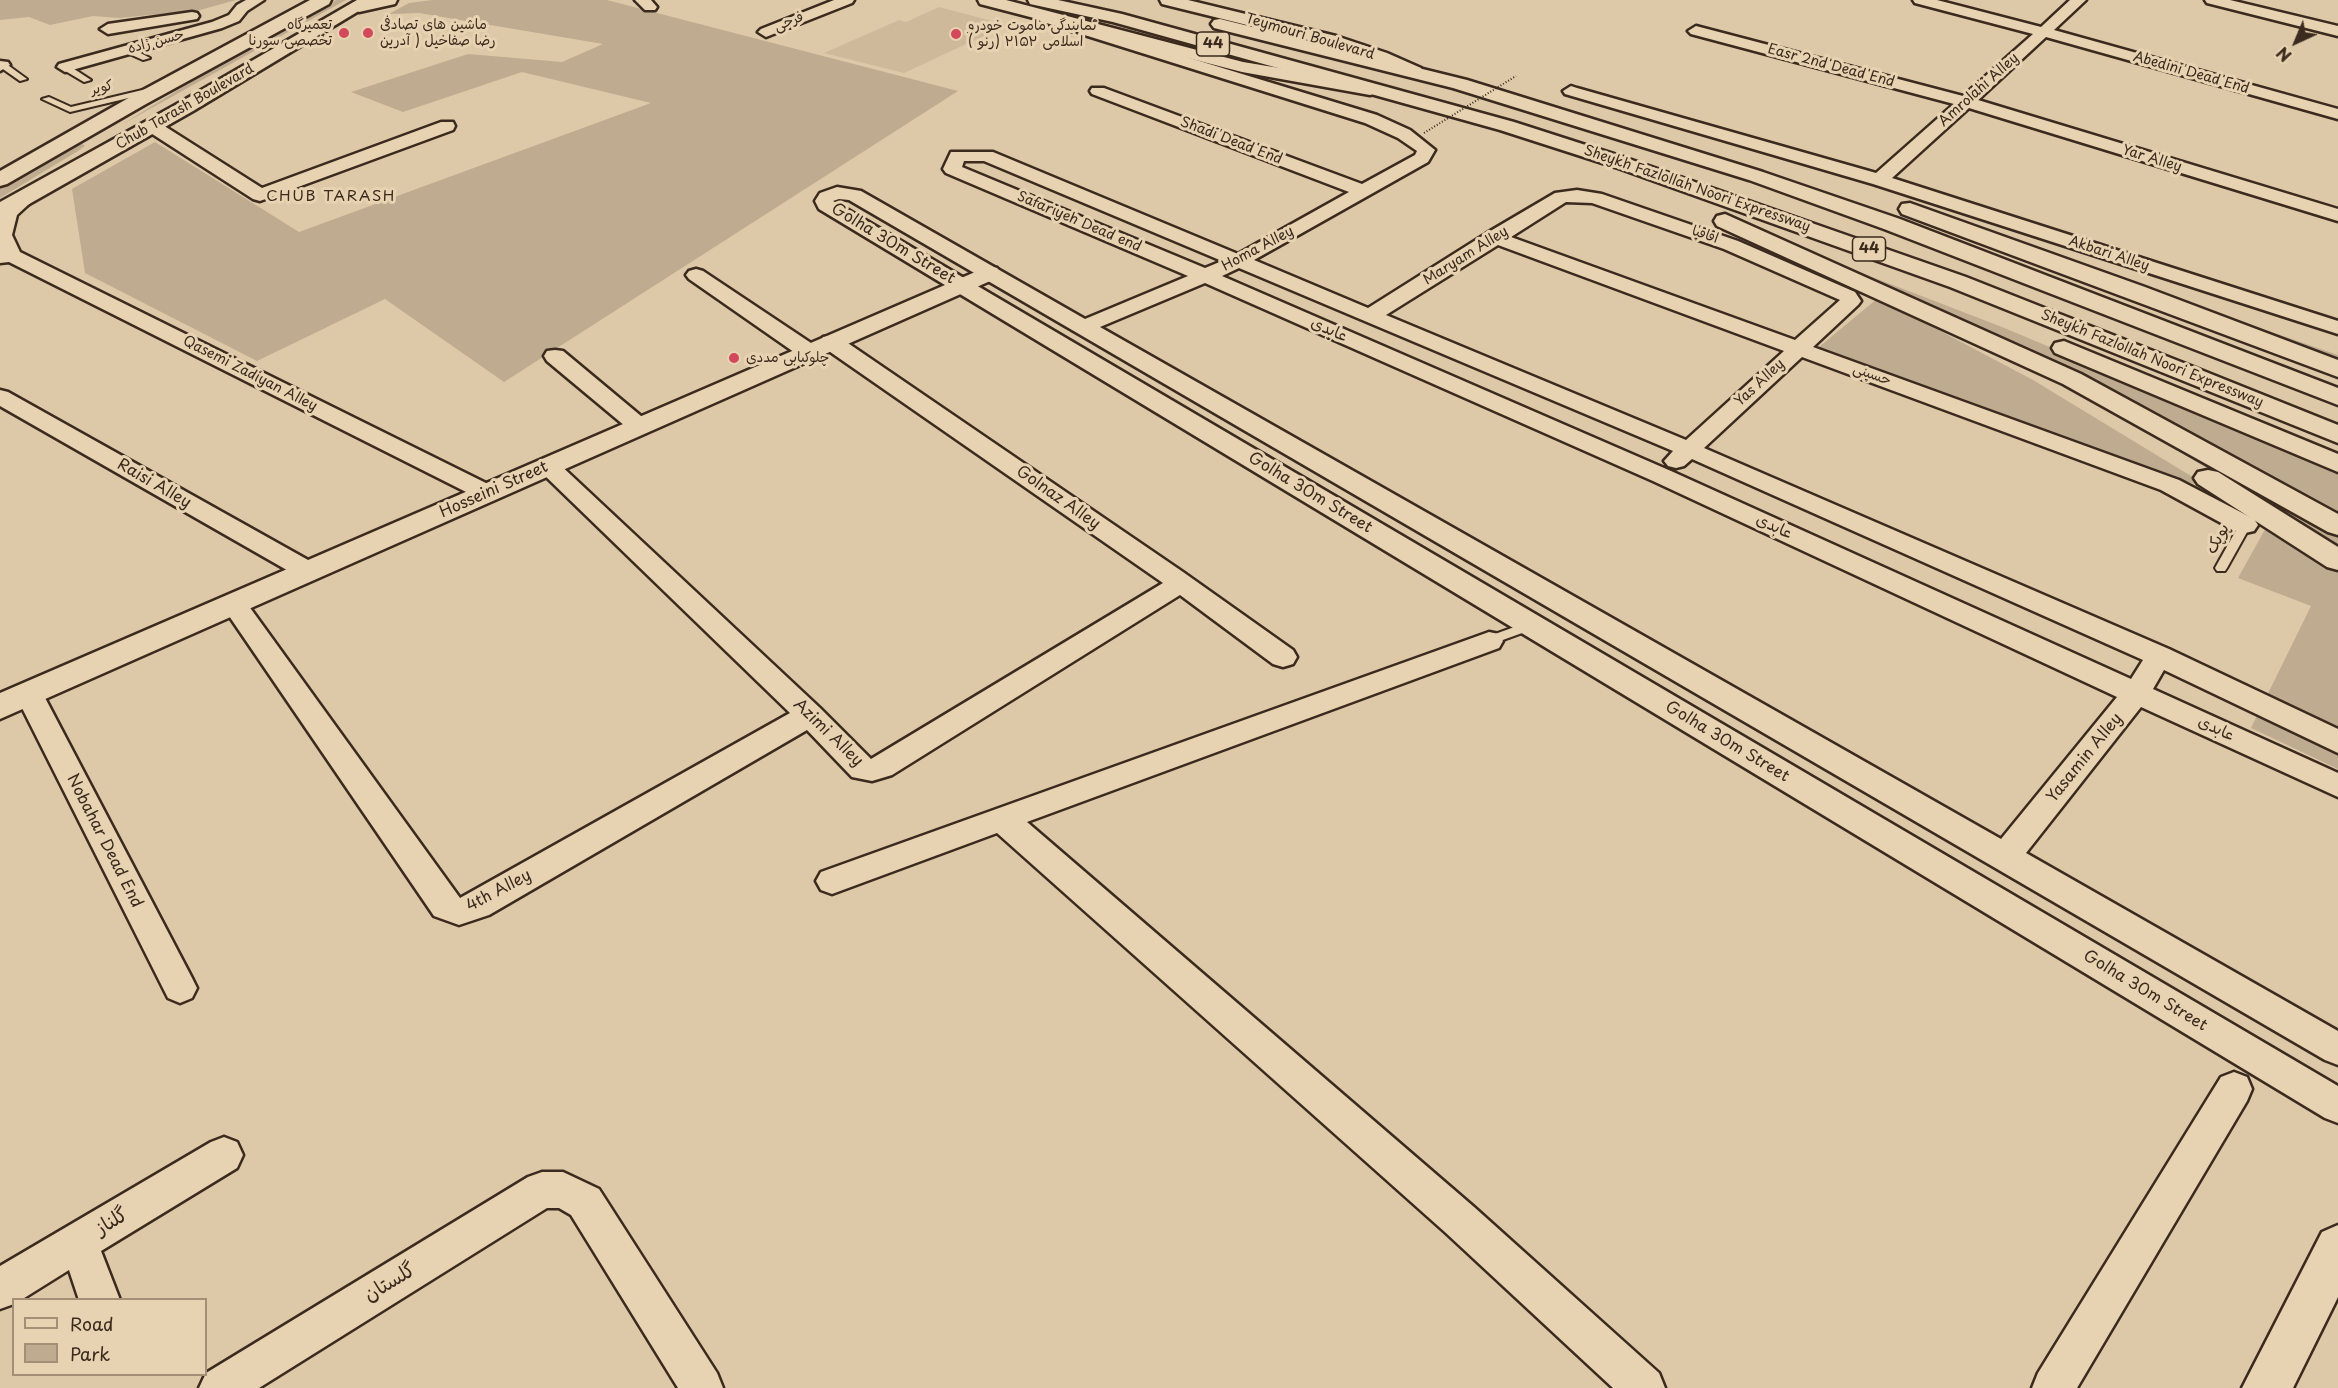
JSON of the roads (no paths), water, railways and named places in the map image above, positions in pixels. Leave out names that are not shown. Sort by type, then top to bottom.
[{"type":"main road","name":"Chub Tarash Boulevard","points":[[0,211],[364,4],[389,0]]},
{"type":"main road","points":[[986,0],[1242,66],[1389,93],[1473,134],[1572,168]]},
{"type":"main road","name":"Sheykh Fazlollah Noori Expressway","points":[[1036,0],[1156,29],[1389,93],[1507,126],[1622,163],[1835,237],[2172,367],[2338,435]]},
{"type":"main road","name":"Teymouri Boulevard","points":[[1168,0],[1330,40],[1381,57],[1414,72]]},
{"type":"main road","name":"Chub Tarash Boulevard","points":[[0,180],[316,2]]},
{"type":"main road","name":"Sheykh Fazlollah Noori Expressway","points":[[1151,8],[1461,84],[1756,176],[1892,224],[2338,397]]},
{"type":"main road","points":[[1461,84],[1653,132],[1951,222],[2093,265],[2338,349]]},
{"type":"main road","points":[[139,100],[139,108],[146,110],[167,111],[186,107]]},
{"type":"main road","points":[[78,136],[106,134],[124,142]]},
{"type":"main road","points":[[2338,464],[2020,330],[1808,249],[1714,217],[2072,379],[2338,526]]},
{"type":"main road","points":[[1951,222],[2338,368]]},
{"type":"main road","name":"Hosseini Street","points":[[0,707],[989,273]]},
{"type":"main road","points":[[1932,316],[2056,384],[2338,560]]},
{"type":"main road","points":[[2267,1388],[2338,1248]]},
{"type":"street","name":"حسن زاده","points":[[108,29],[242,8],[257,0]]},
{"type":"street","name":"فرجی","points":[[766,32],[847,0]]},
{"type":"street","name":"Abedini Dead End","points":[[1920,0],[2338,114]]},
{"type":"street","name":"Amrolahi Alley","points":[[1879,180],[2079,0]]},
{"type":"street","points":[[2212,0],[2245,4],[2338,31]]},
{"type":"street","name":"Homa Alley","points":[[1018,7],[1077,29],[1371,119],[1387,125],[1426,150],[1422,158],[1237,262],[1083,327]]},
{"type":"street","name":"حسن زاده","points":[[64,67],[217,26],[234,18],[242,8]]},
{"type":"street","name":"Easr 2nd Dead End","points":[[1696,31],[1966,102]]},
{"type":"street","name":"Shadi Dead End","points":[[1098,91],[1364,191]]},
{"type":"street","name":"Akbari Alley","points":[[1572,91],[1879,180],[2338,328]]},
{"type":"street","name":"Yar Alley","points":[[1966,102],[2338,215]]},
{"type":"street","points":[[152,126],[260,195],[447,126]]},
{"type":"street","name":"Safariyeh Dead end","points":[[1206,276],[952,169],[957,156],[987,156],[1237,262]]},
{"type":"street","name":"Qasemi Zadiyan Alley","points":[[33,192],[8,213],[2,235],[6,256],[487,493]]},
{"type":"street","name":"Golha 30m Street","points":[[2338,1049],[854,195],[837,194],[826,197],[824,201],[826,205],[2338,1106]]},
{"type":"street","name":"Maryam Alley","points":[[1370,316],[1494,237],[1562,197]]},
{"type":"street","name":"اقاقیا","points":[[1562,197],[1595,198],[1696,232],[1843,292]]},
{"type":"street","name":"حسینی","points":[[1494,237],[2170,485],[2245,525]]},
{"type":"street","name":"عابدی","points":[[1237,262],[1688,449],[2158,656],[2338,742]]},
{"type":"street","name":"Golnaz Alley","points":[[696,275],[820,347],[1174,578],[1283,657]]},
{"type":"street","name":"عابدی","points":[[1206,276],[1662,476],[2138,692],[2338,786]]},
{"type":"street","name":"Yas Alley","points":[[1662,476],[1688,449],[1851,301],[1843,292]]},
{"type":"street","points":[[555,356],[639,426]]},
{"type":"street","name":"Raisi Alley","points":[[0,397],[308,571]]},
{"type":"street","name":"Azimi Alley","points":[[548,466],[810,715],[863,769],[872,770],[881,767],[1173,588],[1176,583],[1174,578]]},
{"type":"street","name":"4th Alley","points":[[234,604],[446,907],[459,912],[477,906],[810,715]]},
{"type":"street","points":[[832,881],[1490,641]]},
{"type":"street","name":"Yasamin Alley","points":[[2005,856],[2138,692],[2158,656]]},
{"type":"street","name":"Nobahar Dead End","points":[[28,694],[180,988]]},
{"type":"street","points":[[1002,819],[1451,1212],[1644,1388]]},
{"type":"street","points":[[2053,1388],[2234,1089]]},
{"type":"street","name":"گلناز","points":[[0,1289],[224,1155]]},
{"type":"street","name":"گلستان","points":[[220,1388],[542,1190],[563,1190],[585,1202],[702,1388]]},
{"type":"street","points":[[78,1242],[100,1298]]},
{"type":"lane","points":[[129,50],[146,58]]},
{"type":"lane","points":[[1,65],[23,79]]},
{"type":"lane","points":[[64,67],[87,80]]},
{"type":"lane","name":"کویر","points":[[46,99],[70,110],[166,86]]},
{"type":"lane","name":"پوپک","points":[[2221,568],[2245,525]]},
{"type":"lane","points":[[1490,641],[1531,625]]},
{"type":"place","name":"تعمیرگاه تخصصی سورنا","points":[[344,33]]},
{"type":"place","name":"ماشین های تصادفی رضا صفاخیل ( آدرین","points":[[368,33]]},
{"type":"place","name":"نمایندگی ماموت خودرو ( رنو) اسلامی ۲۱۵۲","points":[[956,34]]},
{"type":"place","name":"چلوکبابی مددی","points":[[734,358]]},
{"type":"district","name":"CHUB TARASH","points":[[331,197]]}]
